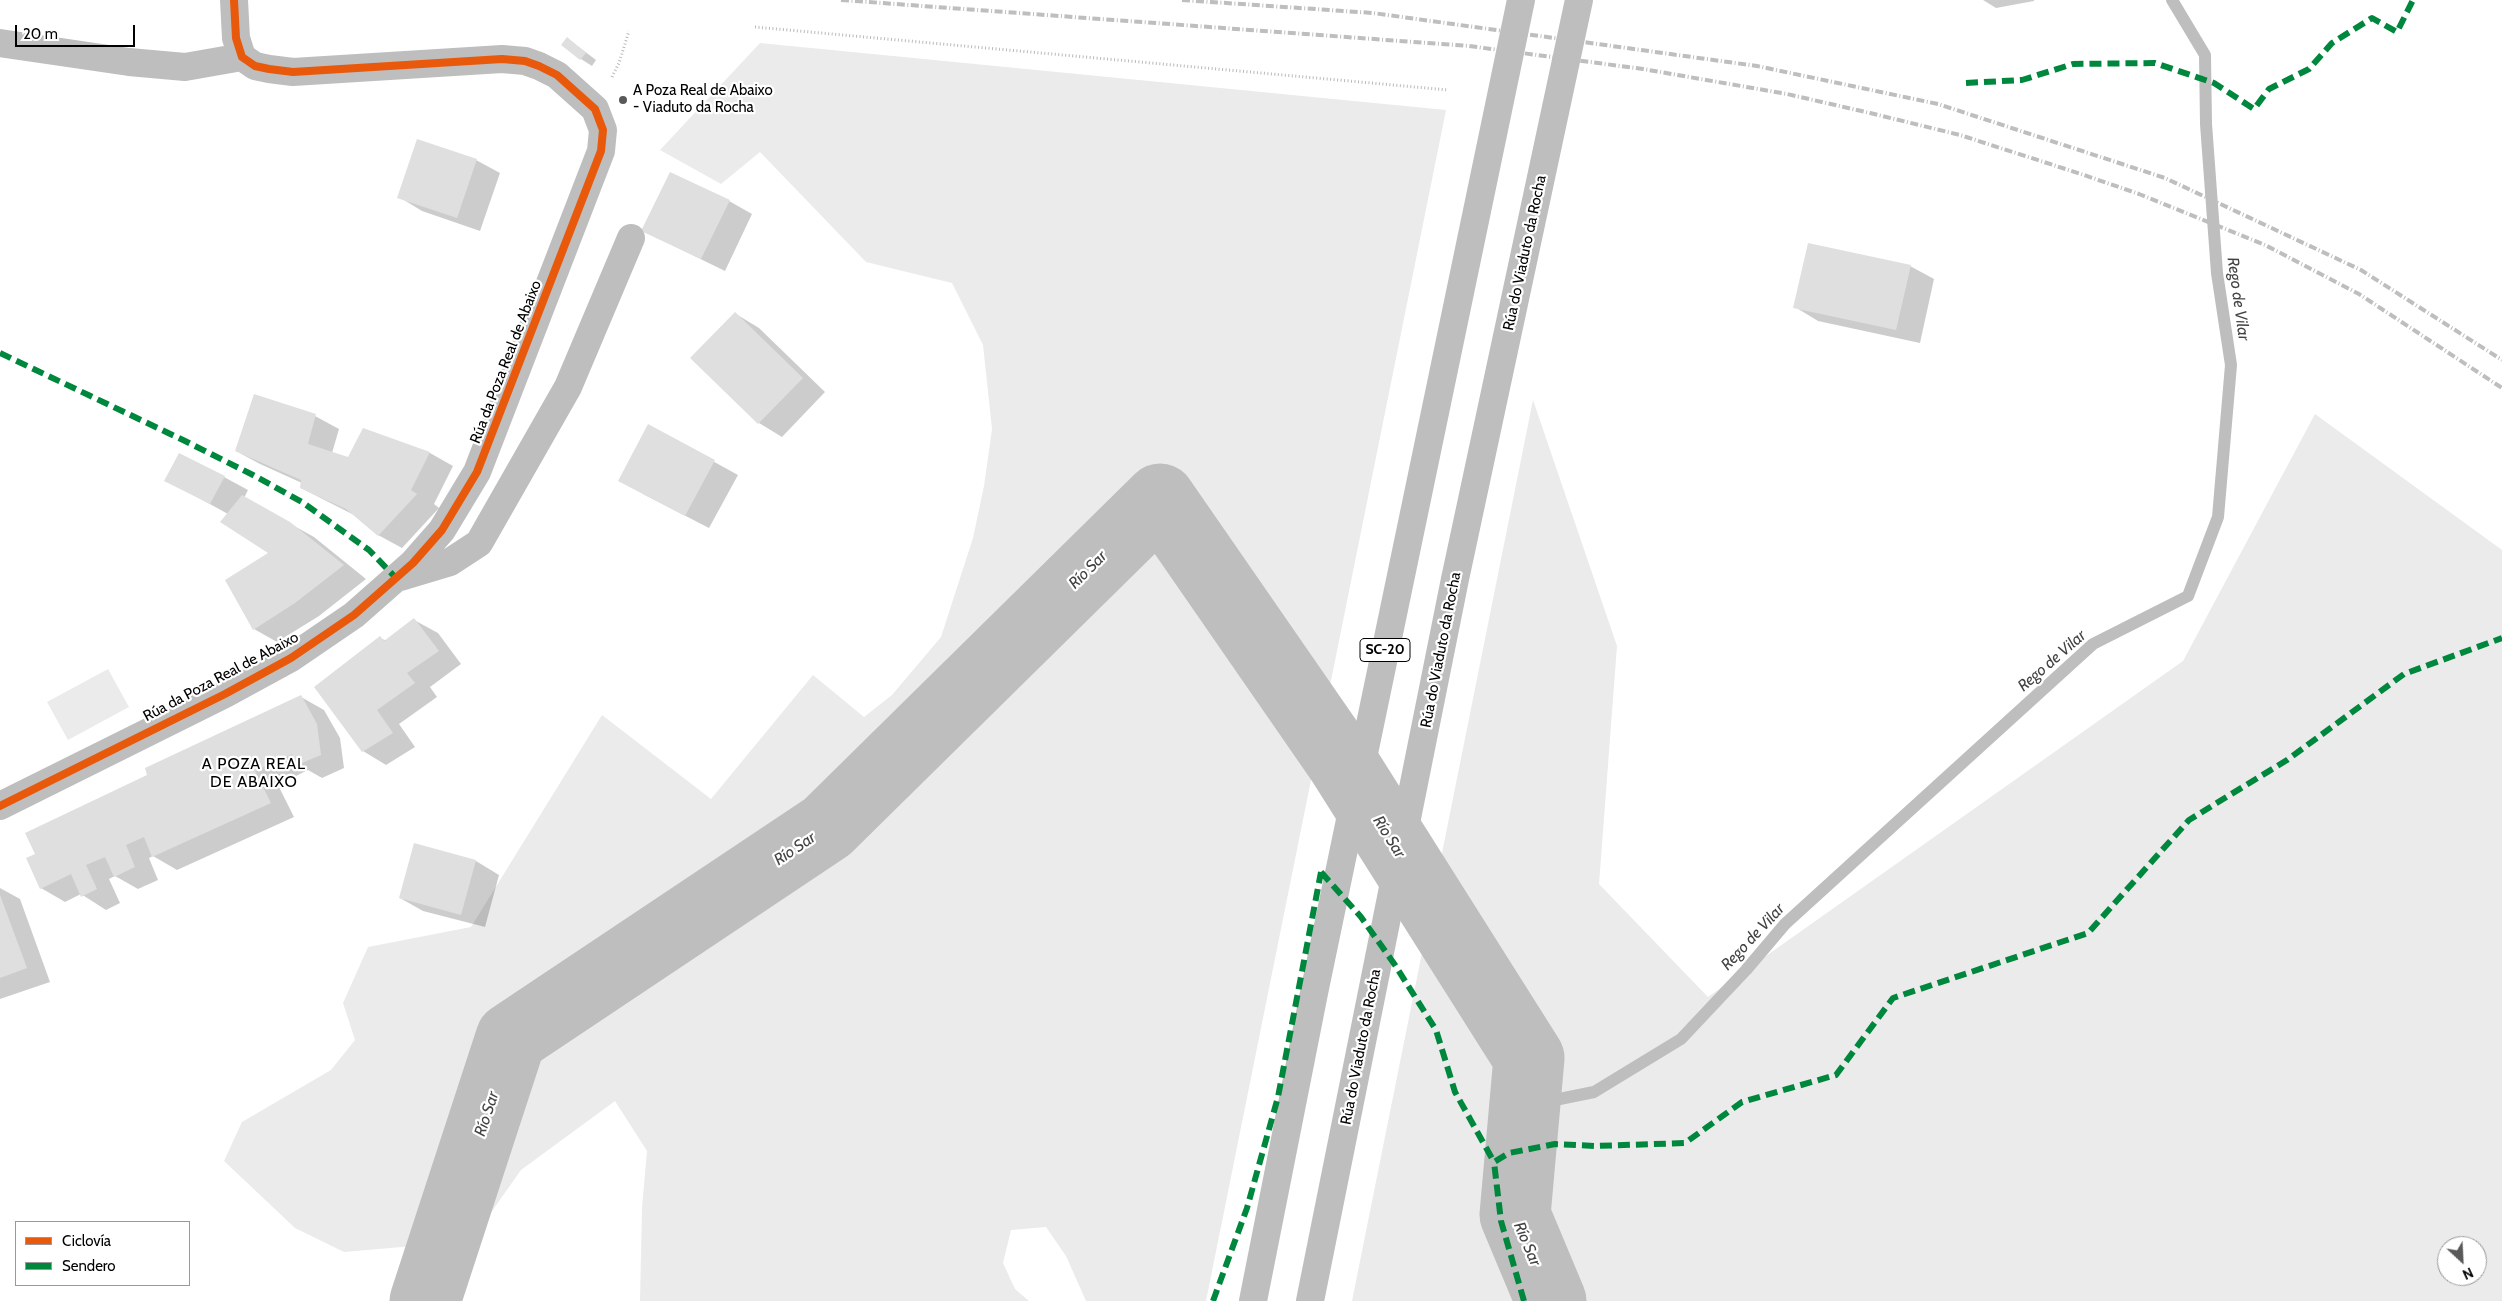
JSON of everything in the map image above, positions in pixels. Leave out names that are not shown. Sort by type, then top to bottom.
[{"type":"main road","points":[[0,43],[129,62],[185,66],[242,57],[236,38],[234,0]]},
{"type":"main road","name":"SC-20","points":[[1253,1301],[1316,984],[1521,0]]},
{"type":"main road","name":"Rúa do Viaduto da Rocha","points":[[1310,1301],[1455,579],[1578,1]]},
{"type":"main road","name":"Rúa da Poza Real de Abaixo","points":[[0,806],[225,694],[291,658],[354,615],[413,563],[442,530],[477,472],[601,151],[603,130],[595,109],[557,74],[525,61],[502,59],[293,72],[255,66],[242,57]]},
{"type":"main road","points":[[396,578],[450,562],[479,543],[568,387],[631,238]]},
{"type":"path","points":[[755,28],[1448,90]]},
{"type":"path","points":[[619,63],[628,32]]},
{"type":"shaded area","points":[[760,43],[1446,110],[1206,1301],[1086,1301],[1066,1256],[1046,1227],[1011,1230],[1003,1263],[1015,1289],[1029,1301],[640,1301],[642,1208],[647,1151],[615,1101],[521,1170],[471,1241],[344,1252],[295,1228],[224,1161],[242,1122],[331,1070],[355,1040],[343,1003],[368,947],[471,927],[602,715],[711,799],[813,675],[864,717],[892,695],[941,637],[973,538],[984,486],[992,429],[983,345],[952,283],[866,262],[760,152],[721,184],[660,150]]},
{"type":"shaded area","points":[[1533,400],[1617,646],[1599,884],[1708,997],[2183,661],[2315,414],[2502,550],[2502,1301],[1352,1301]]},
{"type":"shaded area","points":[[108,669],[129,707],[68,740],[47,702]]},
{"type":"building","points":[[567,37],[586,53],[580,60],[561,45]]},
{"type":"building","points":[[417,139],[477,159],[457,218],[397,198]]},
{"type":"building","points":[[670,172],[730,200],[701,259],[641,231]]},
{"type":"building","points":[[1808,243],[1911,265],[1896,330],[1793,308]]},
{"type":"building","points":[[735,312],[803,378],[758,424],[690,358]]},
{"type":"building","points":[[254,394],[316,414],[308,444],[348,457],[363,428],[430,452],[411,490],[417,494],[378,536],[346,509],[300,488],[301,480],[235,451]]},
{"type":"building","points":[[648,424],[715,460],[685,516],[618,481]]},
{"type":"building","points":[[179,453],[225,476],[210,504],[164,481]]},
{"type":"building","points":[[242,495],[290,522],[344,565],[295,603],[253,630],[225,580],[268,553],[220,522]]},
{"type":"building","points":[[414,618],[439,651],[407,673],[415,683],[377,710],[393,733],[362,752],[314,687],[380,636],[384,641]]},
{"type":"building","points":[[301,695],[317,724],[321,755],[297,765],[292,754],[255,771],[271,803],[152,857],[144,837],[126,845],[135,867],[114,877],[105,857],[86,865],[97,889],[81,897],[71,874],[40,889],[26,858],[35,854],[25,833],[147,775],[145,768]]},
{"type":"building","points":[[414,843],[476,860],[461,915],[399,898]]},
{"type":"building","points":[[0,895],[27,968],[0,978]]},
{"type":"waterway","name":"Rego de Vilar","points":[[1525,1106],[1594,1092],[1681,1039],[1746,970],[1785,924],[2093,644],[2188,596],[2218,517],[2231,365],[2217,273],[2206,124],[2205,55],[2172,0]]},
{"type":"waterway","name":"Río Sar","points":[[425,1301],[511,1038],[827,827],[1160,499],[1342,762],[1529,1058],[1515,1215],[1551,1301]]},
{"type":"railway","points":[[841,0],[1469,46],[1643,69],[1787,94],[1870,113],[1960,135],[2081,174],[2139,194],[2265,245],[2359,294],[2502,388]]},
{"type":"railway","points":[[1182,0],[1373,13],[1757,66],[1938,104],[2165,178],[2361,270],[2502,360]]},
{"type":"marked path","points":[[1966,83],[2022,80],[2073,64],[2155,63],[2214,83],[2254,109],[2269,89],[2309,69],[2332,43],[2372,18],[2397,32],[2413,0]]},
{"type":"marked path","points":[[0,353],[183,440],[302,502],[369,550],[396,578]]},
{"type":"marked path","points":[[1524,1301],[1501,1221],[1494,1162],[1509,1153],[1555,1144],[1596,1146],[1685,1143],[1742,1102],[1836,1075],[1893,998],[2088,933],[2189,820],[2287,760],[2404,674],[2502,638]]},
{"type":"marked path","points":[[1321,872],[1361,917],[1395,965],[1436,1030],[1455,1092],[1494,1162]]},
{"type":"marked path","points":[[1213,1301],[1247,1208],[1278,1097],[1321,872]]},
{"type":"cycle path","points":[[0,806],[225,694],[291,658],[354,615],[413,563],[442,530],[477,472],[601,151],[603,130],[595,109],[557,75],[539,66],[525,61],[502,59],[293,72],[255,66],[242,57],[236,38],[234,0]]},
{"type":"place","name":"A Poza Real de Abaixo - Viaduto da Rocha","points":[[623,100]]},
{"type":"district","name":"A POZA REAL DE ABAIXO","points":[[254,773]]}]
